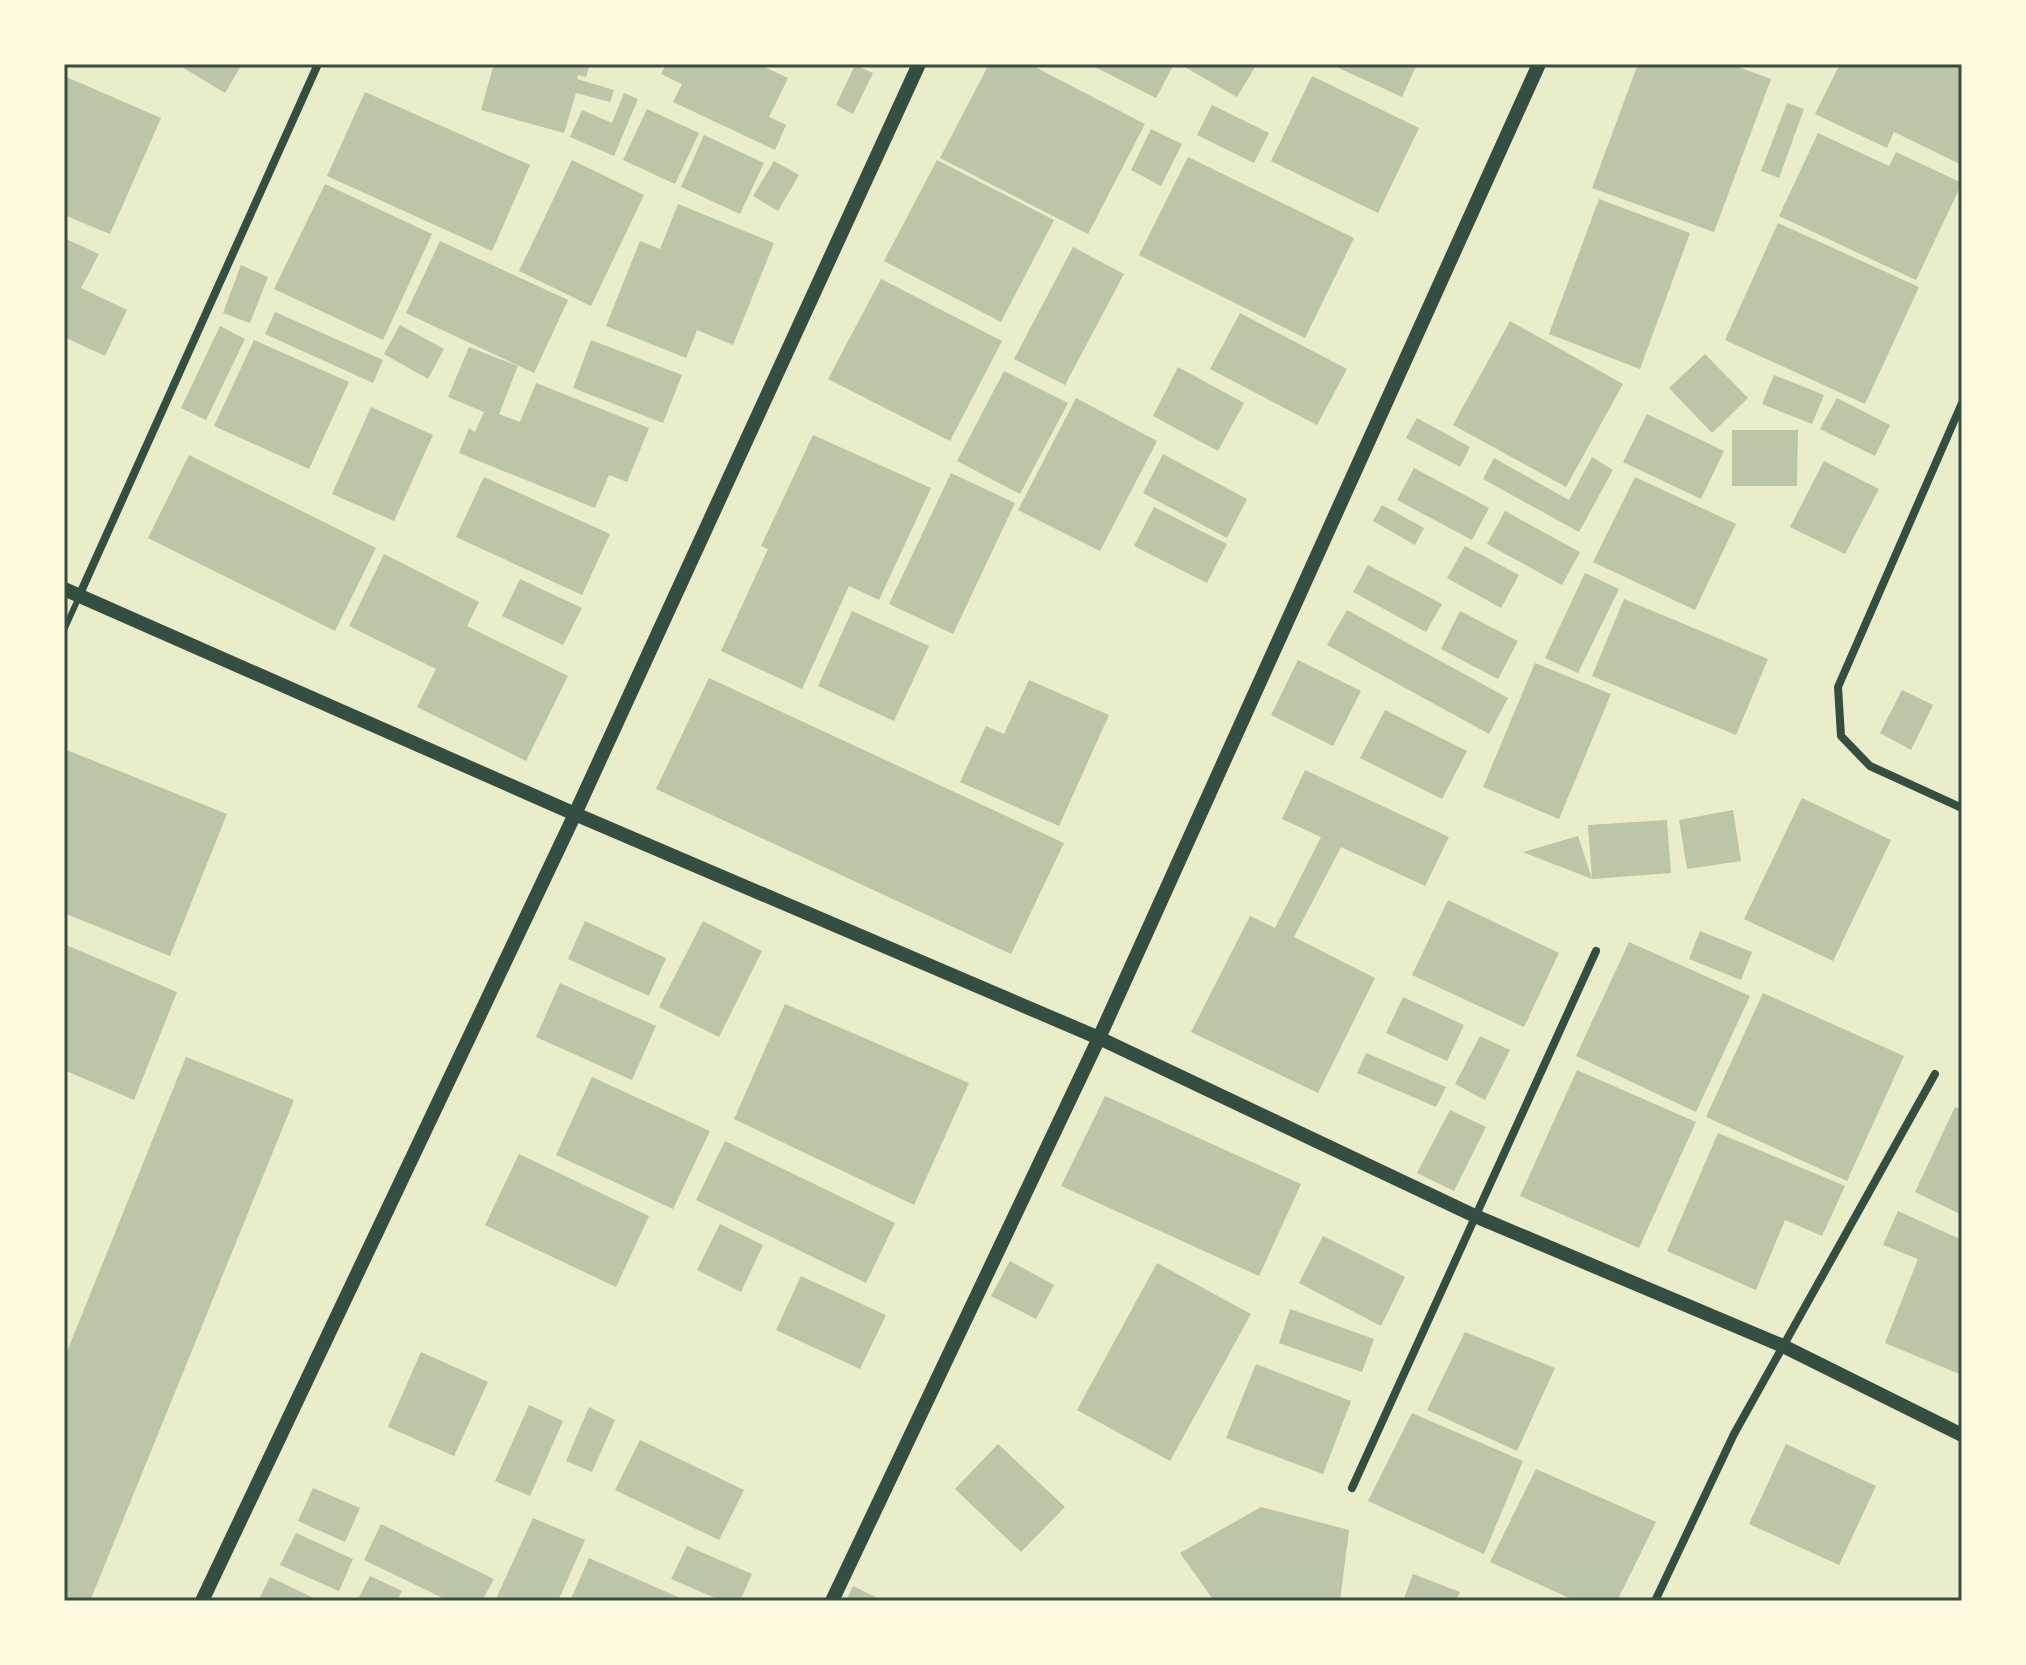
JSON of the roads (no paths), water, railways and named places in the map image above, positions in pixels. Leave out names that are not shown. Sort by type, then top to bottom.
[{"type":"street","points":[[79,596],[318,64]]},
{"type":"street","points":[[202,1601],[575,814],[919,64]]},
{"type":"street","points":[[832,1601],[1099,1038],[1539,64]]},
{"type":"street","points":[[1962,403],[1838,687],[1841,736],[1870,766],[1962,808]]},
{"type":"street","points":[[64,589],[575,814],[1099,1038],[1475,1216],[1783,1346],[1962,1435]]},
{"type":"street","points":[[1352,1488],[1596,951]]},
{"type":"street","points":[[1655,1601],[1734,1434],[1935,1074]]},
{"type":"lane","points":[[64,630],[79,596]]}]
